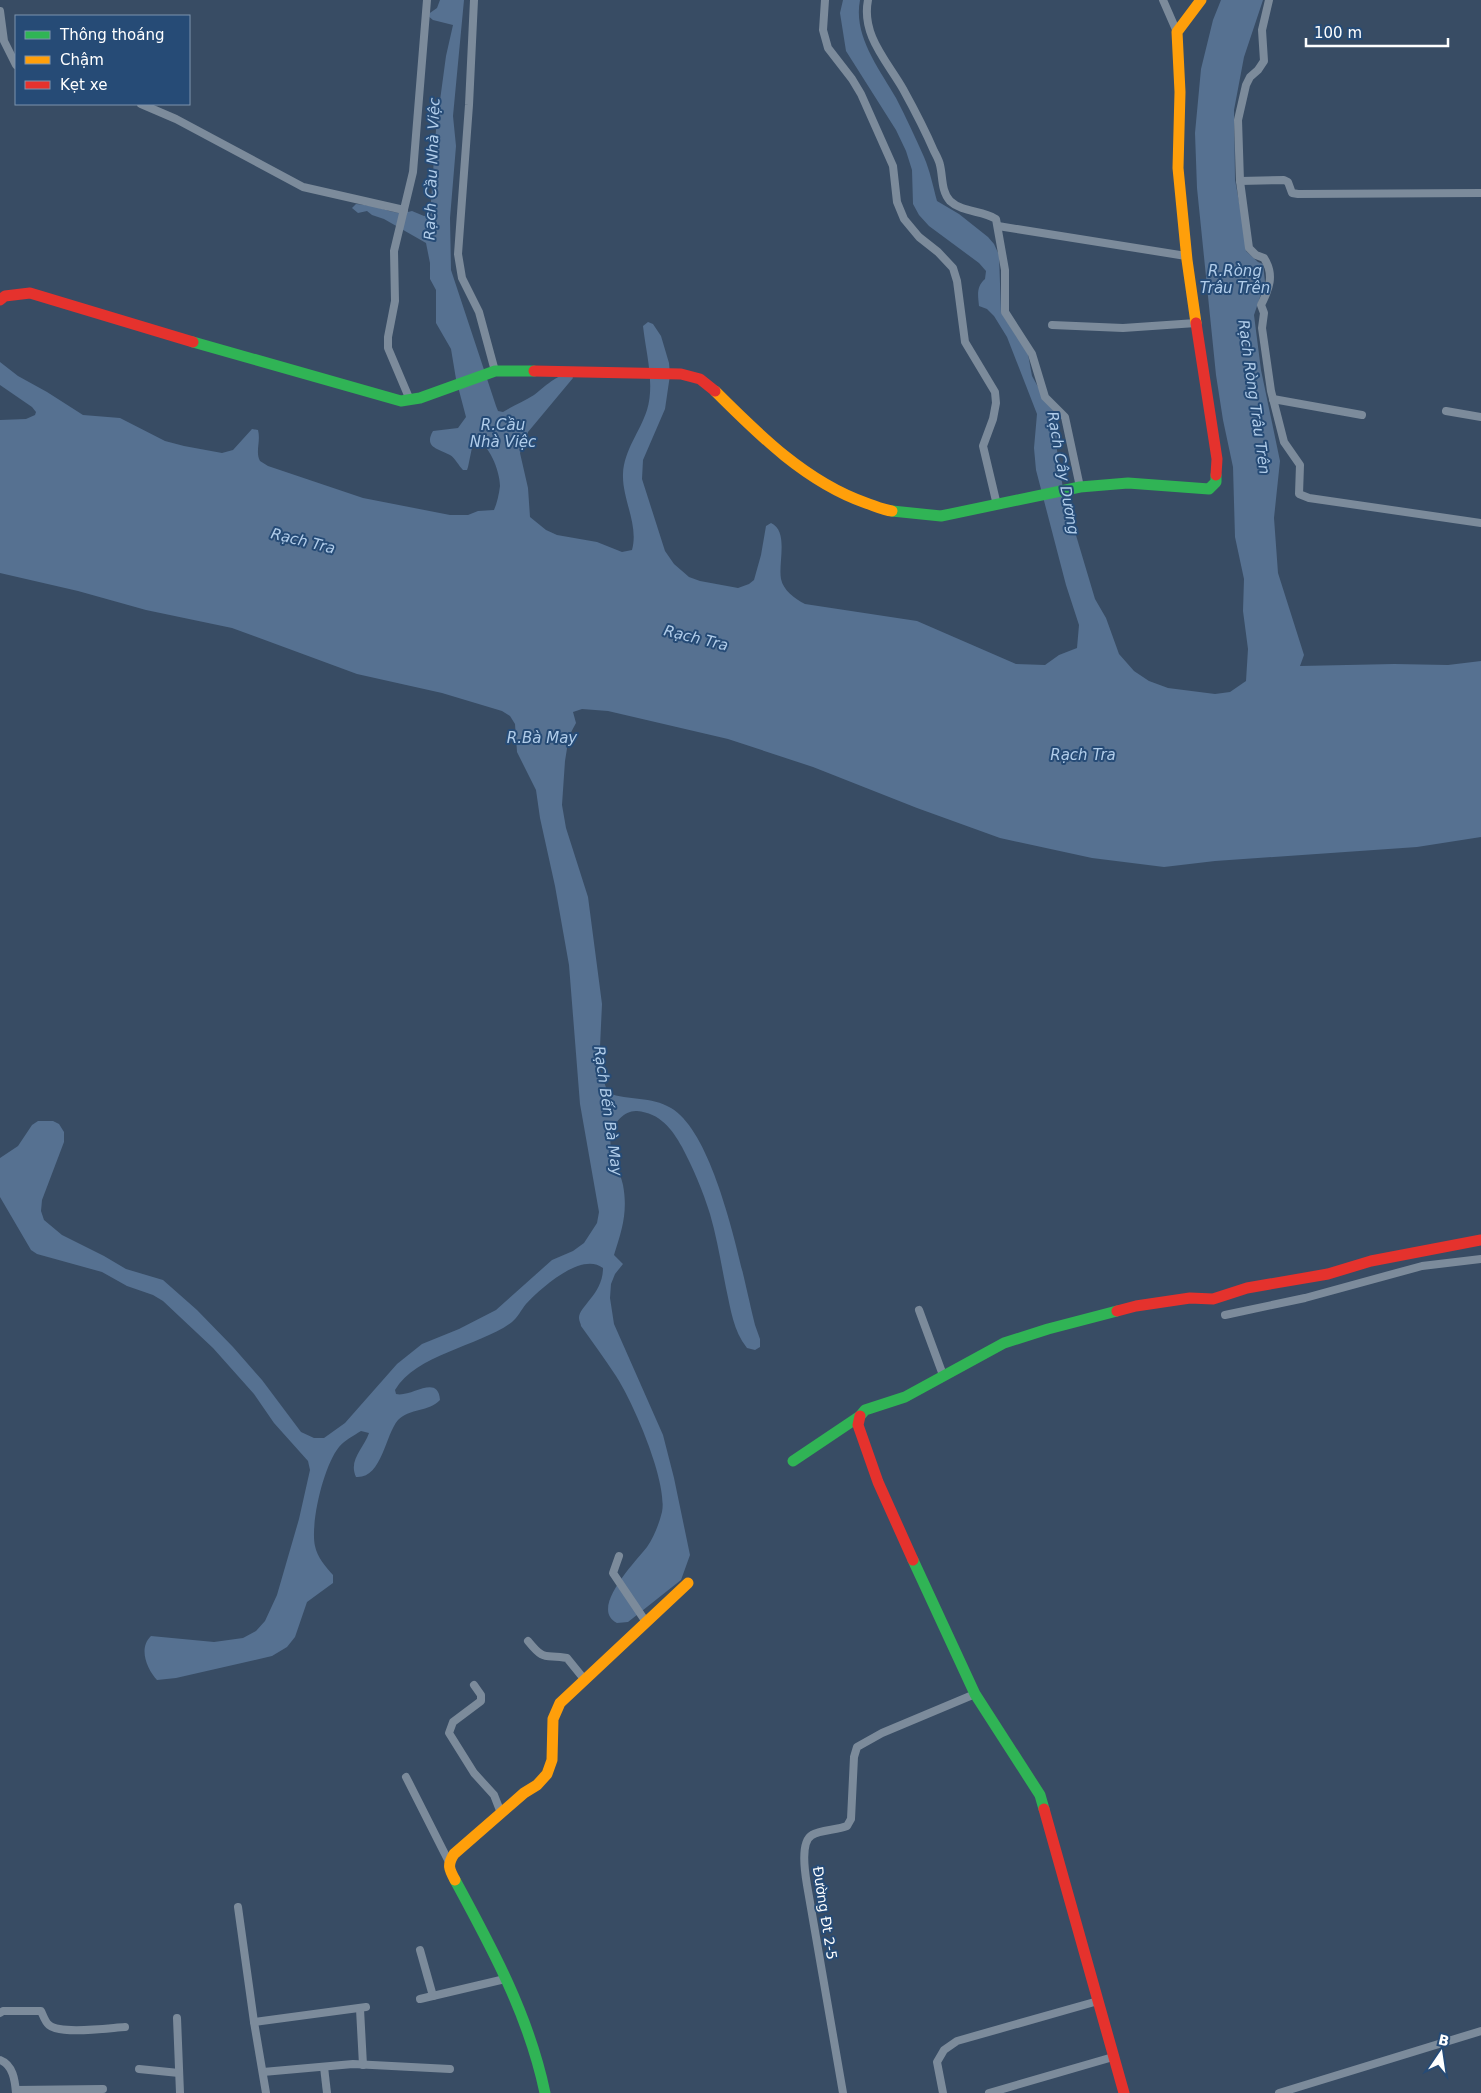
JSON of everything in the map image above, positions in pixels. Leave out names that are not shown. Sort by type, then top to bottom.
[{"type":"street","points":[[410,400],[388,348],[388,337],[395,301],[393,261],[413,172],[427,0]]},
{"type":"street","points":[[474,0],[469,105],[458,254],[462,278],[479,312],[493,372]]},
{"type":"street","points":[[825,0],[822,30],[828,48],[861,94],[893,166],[897,202],[904,219],[919,237],[938,252],[953,268],[965,342],[995,392],[996,403],[993,419],[986,433],[983,446],[997,505]]},
{"type":"street","points":[[868,0],[866,18],[872,38],[903,89],[939,161],[942,183],[947,196],[951,202],[966,210],[987,214],[996,219],[1005,270],[1005,312],[1032,354],[1045,396],[1065,417],[1077,487]]},
{"type":"street","points":[[0,300],[19,293],[30,293],[393,400],[410,400],[493,372],[640,372],[681,374],[700,379],[712,388],[747,423],[808,474],[844,495],[889,511],[941,516],[1077,487],[1128,483],[1209,489],[1216,482],[1217,459],[1186,256],[1178,168],[1180,92],[1176,32],[1163,0]]},
{"type":"street","points":[[1176,32],[1201,0]]},
{"type":"street","points":[[1269,0],[1262,30],[1264,61],[1250,77],[1246,85],[1238,120],[1240,181],[1250,248],[1256,255],[1264,258],[1270,271],[1270,287],[1261,305],[1264,313],[1262,328],[1273,399],[1284,442],[1300,465],[1299,493],[1302,496],[1481,523]]},
{"type":"street","points":[[0,11],[4,41],[15,63]]},
{"type":"street","points":[[143,105],[176,119],[303,187],[404,212]]},
{"type":"street","points":[[1240,181],[1284,180],[1288,182],[1292,193],[1298,194],[1481,193]]},
{"type":"street","points":[[998,226],[1186,256]]},
{"type":"street","points":[[1052,325],[1123,328],[1196,323]]},
{"type":"street","points":[[1273,399],[1362,414]]},
{"type":"street","points":[[1446,411],[1481,417]]},
{"type":"street","points":[[793,1461],[860,1416],[865,1410],[906,1397],[1004,1343],[1136,1306],[1190,1298],[1213,1299],[1247,1288],[1328,1274],[1371,1261],[1481,1240]]},
{"type":"street","points":[[1225,1315],[1305,1298],[1422,1266],[1481,1260]]},
{"type":"street","points":[[919,1310],[943,1375]]},
{"type":"street","points":[[860,1416],[858,1426],[878,1482],[975,1694],[1040,1795],[1124,2093]]},
{"type":"street","points":[[619,1556],[613,1573],[644,1619]]},
{"type":"street","points":[[449,1862],[454,1854],[524,1793],[537,1785],[547,1774],[552,1760],[553,1719],[560,1702],[603,1664],[644,1619],[688,1584]]},
{"type":"street","points":[[528,1641],[539,1655],[550,1658],[567,1658],[584,1680]]},
{"type":"street","points":[[474,1684],[481,1695],[481,1701],[452,1722],[449,1733],[474,1773],[494,1795],[501,1813]]},
{"type":"street","name":"Đường Đt 2-5","points":[[843,2093],[806,1878],[804,1863],[808,1838],[813,1834],[847,1826],[851,1819],[852,1780],[857,1747],[882,1733],[975,1694]]},
{"type":"street","points":[[406,1777],[449,1862],[449,1869],[505,1979],[534,2042],[545,2093]]},
{"type":"street","points":[[238,1908],[266,2093]]},
{"type":"street","points":[[420,1950],[433,1996]]},
{"type":"street","points":[[420,1999],[505,1979]]},
{"type":"street","points":[[942,2093],[937,2062],[944,2050],[957,2042],[1098,2001]]},
{"type":"street","points":[[254,2022],[363,2008],[363,2065]]},
{"type":"street","points":[[0,2013],[3,2011],[41,2011],[47,2023],[54,2028],[69,2030],[125,2027]]},
{"type":"street","points":[[177,2018],[180,2093]]},
{"type":"street","points":[[1279,2093],[1481,2031]]},
{"type":"street","points":[[989,2093],[1012,2090],[1114,2057]]},
{"type":"street","points":[[0,2059],[7,2063],[13,2073],[16,2091],[103,2089]]},
{"type":"street","points":[[263,2072],[363,2065],[450,2068]]},
{"type":"street","points":[[324,2067],[327,2093]]},
{"type":"street","points":[[139,2068],[179,2073]]},
{"type":"water","name":"Rạch Tra","points":[[440,0],[464,0],[453,116],[456,146],[450,218],[451,270],[498,411],[503,412],[534,395],[560,376],[571,374],[573,378],[528,432],[520,453],[528,488],[530,517],[546,530],[557,535],[597,542],[622,552],[632,550],[634,541],[632,522],[623,483],[623,474],[626,457],[644,418],[649,400],[650,379],[643,326],[648,322],[653,324],[661,336],[669,363],[670,375],[665,409],[643,460],[642,479],[665,551],[674,564],[689,577],[738,588],[749,584],[754,580],[766,526],[771,523],[780,533],[782,548],[780,572],[782,583],[790,594],[805,604],[917,621],[1016,664],[1045,665],[1059,655],[1077,648],[1079,625],[1066,585],[1036,470],[1034,448],[1037,414],[1007,337],[994,316],[987,309],[979,306],[979,288],[985,279],[986,271],[979,263],[929,226],[919,215],[913,204],[912,170],[906,151],[896,130],[846,51],[840,13],[843,0],[860,0],[860,26],[864,39],[875,63],[900,105],[921,150],[937,201],[959,214],[988,237],[999,255],[1001,312],[1028,354],[1032,376],[1047,403],[1058,416],[1057,450],[1064,495],[1095,599],[1106,618],[1119,654],[1134,671],[1149,681],[1168,688],[1215,694],[1230,692],[1246,681],[1248,649],[1243,611],[1244,579],[1235,537],[1233,467],[1216,375],[1197,188],[1195,133],[1201,69],[1213,20],[1221,0],[1263,0],[1244,57],[1234,110],[1235,180],[1244,228],[1246,251],[1263,264],[1265,282],[1254,315],[1261,370],[1280,461],[1274,518],[1278,573],[1304,655],[1300,666],[1448,665],[1481,661],[1481,837],[1417,847],[1215,861],[1164,867],[1092,858],[1000,838],[813,767],[728,739],[608,711],[582,709],[573,712],[576,723],[569,736],[562,805],[566,828],[588,897],[602,1004],[599,1068],[608,1093],[648,1100],[671,1108],[687,1123],[702,1146],[725,1207],[760,1339],[760,1347],[755,1350],[747,1348],[736,1327],[731,1312],[710,1214],[698,1180],[678,1140],[664,1123],[652,1115],[637,1111],[628,1112],[615,1125],[610,1140],[612,1153],[623,1185],[625,1204],[622,1229],[614,1255],[623,1264],[615,1274],[611,1284],[610,1298],[614,1324],[663,1435],[674,1478],[690,1555],[681,1580],[628,1622],[617,1623],[610,1616],[608,1607],[611,1596],[626,1573],[647,1547],[658,1526],[662,1512],[662,1499],[655,1463],[640,1423],[616,1376],[581,1326],[580,1313],[599,1285],[603,1268],[594,1264],[584,1264],[562,1274],[541,1289],[512,1322],[483,1338],[433,1359],[405,1378],[395,1390],[396,1394],[409,1393],[429,1387],[434,1388],[438,1392],[440,1400],[436,1404],[403,1416],[398,1420],[382,1455],[372,1471],[365,1476],[356,1477],[354,1471],[355,1460],[369,1433],[361,1431],[346,1440],[339,1447],[333,1455],[323,1480],[316,1509],[314,1536],[316,1550],[322,1562],[333,1575],[333,1583],[307,1602],[295,1637],[287,1647],[272,1656],[176,1678],[157,1680],[145,1658],[145,1646],[151,1636],[214,1642],[243,1638],[256,1631],[265,1621],[277,1595],[299,1519],[310,1470],[308,1461],[274,1423],[254,1394],[213,1348],[163,1301],[153,1295],[127,1286],[102,1272],[37,1254],[31,1250],[0,1197],[0,1158],[18,1146],[32,1125],[38,1121],[53,1121],[59,1124],[64,1132],[64,1142],[42,1200],[41,1211],[44,1220],[62,1235],[126,1269],[163,1280],[197,1310],[233,1347],[262,1380],[301,1432],[314,1438],[324,1438],[345,1423],[397,1364],[422,1344],[459,1329],[496,1310],[552,1260],[573,1251],[584,1243],[597,1223],[599,1212],[580,1104],[569,965],[555,886],[540,818],[536,790],[517,752],[515,724],[510,716],[502,711],[442,693],[357,674],[232,628],[146,610],[78,591],[0,573],[0,420],[26,419],[35,415],[36,412],[32,407],[0,385],[0,362],[18,376],[83,415],[120,418],[165,441],[222,453],[233,450],[252,429],[258,430],[259,458],[260,461],[268,466],[363,498],[450,515],[468,515],[478,511],[494,510],[500,486],[496,466],[489,451],[474,438],[467,470],[463,470],[452,456],[434,447],[430,441],[433,431],[458,428],[466,417],[456,379],[451,349],[436,323],[436,290],[430,279],[430,263],[426,243],[384,219],[367,211],[358,213],[352,208],[356,204],[374,206],[394,212],[412,211],[424,216],[430,215],[436,130],[446,56],[453,25],[433,20],[427,15],[437,8]]},
{"type":"traffic: fast","points":[[193,342],[401,401],[420,398],[495,371],[534,371]]},
{"type":"traffic: fast","points":[[892,511],[941,516],[1080,487],[1128,483],[1209,489],[1216,482],[1216,475]]},
{"type":"traffic: fast","points":[[793,1461],[860,1416],[865,1410],[905,1397],[1004,1343],[1117,1311]]},
{"type":"traffic: fast","points":[[913,1560],[975,1694],[1040,1795],[1044,1809]]},
{"type":"traffic: fast","points":[[455,1880],[508,1983],[529,2037],[545,2093]]},
{"type":"traffic: slow","points":[[1196,323],[1187,260],[1178,168],[1180,92],[1177,32],[1201,0]]},
{"type":"traffic: slow","points":[[715,391],[766,440],[803,470],[844,494],[879,508],[892,511]]},
{"type":"traffic: slow","points":[[455,1880],[450,1867],[450,1861],[454,1854],[524,1793],[537,1785],[547,1774],[552,1760],[553,1719],[560,1703],[688,1583]]},
{"type":"traffic: jam","points":[[0,300],[5,296],[30,293],[193,342]]},
{"type":"traffic: jam","points":[[1196,323],[1217,459],[1216,475]]},
{"type":"traffic: jam","points":[[534,371],[681,374],[700,379],[715,391]]},
{"type":"traffic: jam","points":[[1117,1311],[1136,1306],[1190,1298],[1213,1299],[1247,1288],[1328,1274],[1371,1261],[1481,1240]]},
{"type":"traffic: jam","points":[[860,1416],[858,1425],[878,1482],[913,1560]]},
{"type":"traffic: jam","points":[[1044,1809],[1124,2093]]},
{"type":"water label","name":"Rạch Cầu Nhà Việc","points":[[432,169]]},
{"type":"water label","name":"R.Ròng Trâu Trên","points":[[1235,280]]},
{"type":"water label","name":"Rạch Ròng Trâu Trên","points":[[1254,397]]},
{"type":"water label","name":"R.Cầu Nhà Việc","points":[[503,434]]},
{"type":"water label","name":"Rạch Cây Dương","points":[[1063,473]]},
{"type":"water label","name":"R.Bà May","points":[[542,738]]},
{"type":"water label","name":"Rạch Bến Bà May","points":[[608,1111]]}]
